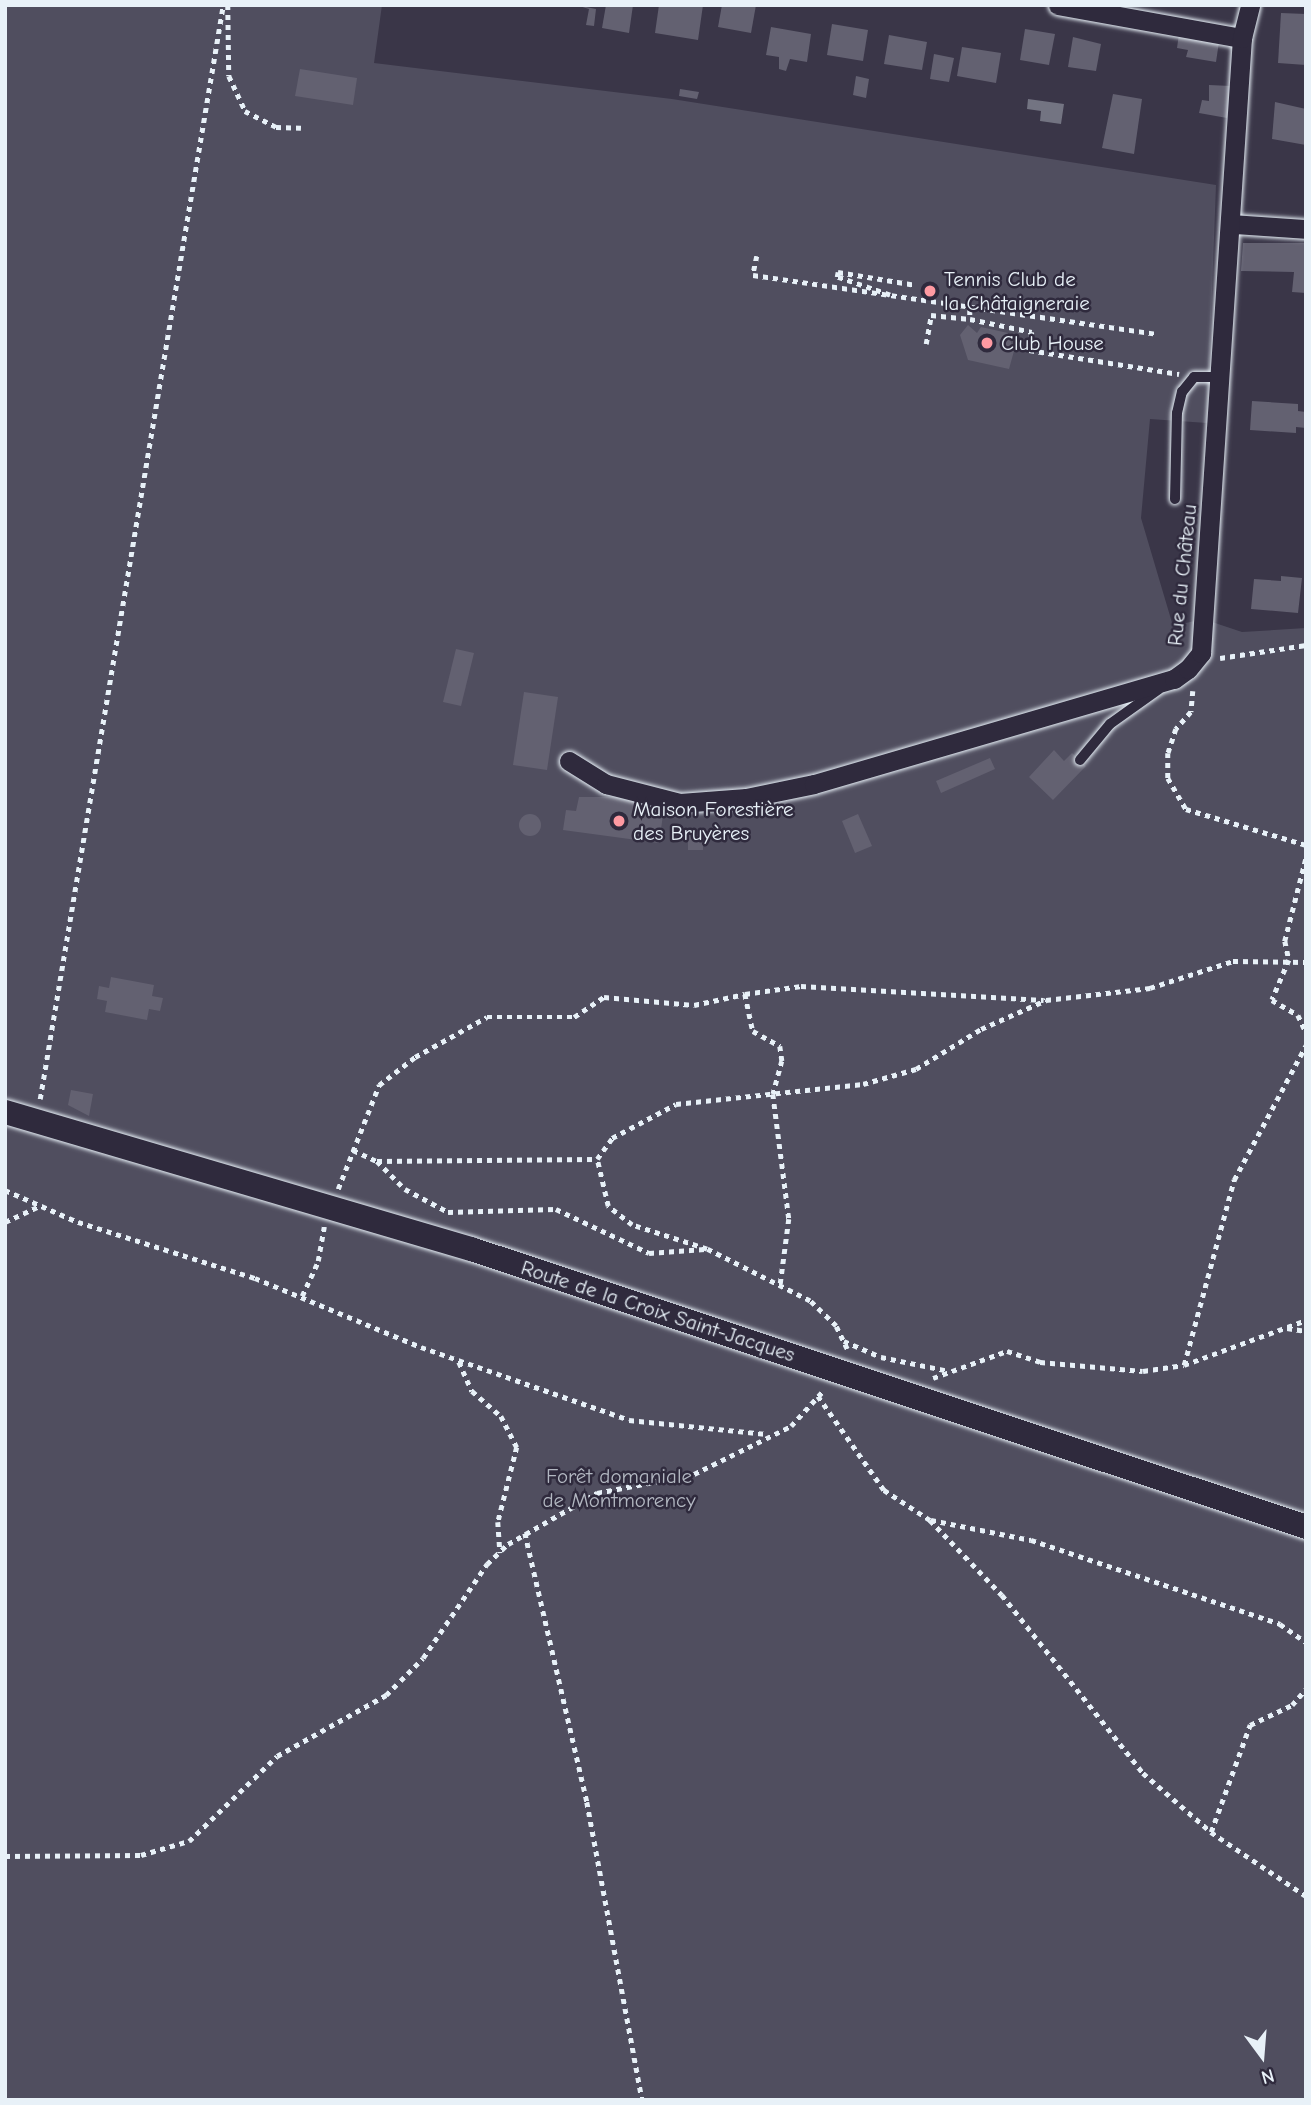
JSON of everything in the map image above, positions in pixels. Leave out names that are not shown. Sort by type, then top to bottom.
[{"type":"street","points":[[1058,5],[1242,38]]},
{"type":"street","name":"Rue du Château","points":[[569,761],[606,784],[680,803],[746,798],[814,784],[1174,679],[1201,653],[1233,224],[1242,38],[1250,5]]},
{"type":"street","points":[[1233,224],[1306,229]]},
{"type":"street","name":"Route de la Croix Saint-Jacques","points":[[5,1112],[332,1205],[902,1389],[1306,1527]]},
{"type":"lane","points":[[1175,499],[1177,413],[1182,391],[1194,377],[1222,377]]},
{"type":"lane","points":[[1080,760],[1110,724],[1174,679]]},
{"type":"path","points":[[226,5],[229,76],[246,111],[275,127],[301,128]]},
{"type":"path","points":[[37,1121],[226,5]]},
{"type":"path","points":[[757,256],[753,275],[970,310],[1157,334]]},
{"type":"path","points":[[904,299],[836,277],[838,272],[916,285]]},
{"type":"path","points":[[970,310],[970,319]]},
{"type":"path","points":[[926,344],[931,315],[970,319],[1032,332],[1029,350],[1194,377]]},
{"type":"path","points":[[1210,660],[1306,645]]},
{"type":"path","points":[[1196,675],[1191,712],[1176,729],[1168,753],[1168,778],[1186,808],[1306,845]]},
{"type":"path","points":[[1306,859],[1285,941],[1289,960],[1272,1000],[1297,1015],[1306,1032]]},
{"type":"path","points":[[302,1296],[318,1261],[332,1205],[379,1085],[415,1057],[487,1017],[574,1017],[604,997],[694,1005],[801,986],[1046,1000],[1150,988],[1233,961],[1306,962]]},
{"type":"path","points":[[745,994],[752,1031],[780,1046],[782,1061],[773,1094],[789,1219],[780,1287]]},
{"type":"path","points":[[5,1856],[141,1855],[189,1841],[277,1756],[386,1695],[423,1658],[499,1553],[525,1533],[597,1493],[694,1474],[767,1434],[791,1426],[843,1372],[848,1352],[843,1341],[836,1326],[810,1301],[707,1249],[632,1225],[608,1206],[597,1159],[612,1138],[676,1104],[863,1084],[916,1069],[981,1029],[1046,1000]]},
{"type":"path","points":[[1184,1365],[1234,1180],[1306,1045]]},
{"type":"path","points":[[353,1150],[377,1161],[405,1189],[448,1212],[556,1209],[649,1253],[707,1249]]},
{"type":"path","points":[[377,1161],[597,1159]]},
{"type":"path","points":[[5,1190],[40,1206],[302,1296],[459,1361],[629,1420],[767,1434]]},
{"type":"path","points":[[5,1222],[40,1206]]},
{"type":"path","points":[[902,1389],[1007,1351],[1040,1362],[1143,1371],[1184,1365],[1306,1320]]},
{"type":"path","points":[[1286,1328],[1306,1331]]},
{"type":"path","points":[[843,1341],[880,1357],[952,1371]]},
{"type":"path","points":[[459,1361],[472,1391],[501,1416],[517,1447],[498,1522],[499,1553]]},
{"type":"path","points":[[818,1395],[884,1490],[930,1520],[1002,1595],[1143,1773],[1211,1832],[1306,1896]]},
{"type":"path","points":[[930,1520],[1031,1540],[1280,1624],[1306,1642]]},
{"type":"path","points":[[525,1533],[587,1802],[642,2100]]},
{"type":"path","points":[[1211,1832],[1250,1725],[1292,1705],[1306,1689]]},
{"type":"green space","name":"Forêt domaniale de Montmorency","points":[[5,5],[382,5],[374,63],[672,99],[1216,185],[1207,423],[1150,419],[1141,518],[1173,626],[1203,619],[1242,632],[1306,628],[1306,2100],[5,2100]]},
{"type":"water","points":[[1028,99],[1064,104],[1061,124],[1040,121],[1041,111],[1027,109]]},
{"type":"building","points":[[576,5],[596,9],[594,26],[586,25],[589,9]]},
{"type":"building","points":[[606,5],[633,5],[629,33],[602,28]]},
{"type":"building","points":[[659,5],[703,5],[698,40],[655,33]]},
{"type":"building","points":[[722,5],[756,5],[751,33],[718,27]]},
{"type":"building","points":[[1281,13],[1306,14],[1306,65],[1278,63]]},
{"type":"building","points":[[832,24],[868,30],[863,61],[827,55]]},
{"type":"building","points":[[771,27],[811,34],[807,62],[790,59],[786,71],[779,69],[779,57],[766,55]]},
{"type":"building","points":[[1025,29],[1055,34],[1049,65],[1020,60]]},
{"type":"building","points":[[1179,34],[1219,42],[1216,62],[1186,57],[1188,50],[1177,48]]},
{"type":"building","points":[[889,35],[927,42],[922,70],[884,64]]},
{"type":"building","points":[[1073,37],[1101,44],[1096,71],[1068,67]]},
{"type":"building","points":[[962,47],[1001,53],[996,83],[957,76]]},
{"type":"building","points":[[934,54],[954,58],[949,82],[930,79]]},
{"type":"building","points":[[300,69],[357,78],[353,105],[295,96]]},
{"type":"building","points":[[856,76],[869,79],[866,98],[853,95]]},
{"type":"building","points":[[1209,85],[1231,86],[1227,118],[1199,113],[1202,100],[1209,101]]},
{"type":"building","points":[[680,89],[699,92],[697,99],[679,96]]},
{"type":"building","points":[[1113,94],[1142,99],[1134,154],[1102,148]]},
{"type":"building","points":[[1275,102],[1306,109],[1306,145],[1272,139]]},
{"type":"building","points":[[1243,243],[1306,243],[1306,293],[1292,292],[1294,272],[1241,271]]},
{"type":"building","name":"Club House","points":[[968,325],[977,333],[981,327],[1008,333],[1014,351],[1009,369],[968,360],[960,335]]},
{"type":"building","points":[[1252,401],[1298,404],[1298,411],[1306,412],[1306,428],[1296,427],[1296,433],[1250,430]]},
{"type":"building","points":[[1281,576],[1302,578],[1298,613],[1251,609],[1254,579],[1281,581]]},
{"type":"building","points":[[456,649],[474,653],[461,706],[443,702]]},
{"type":"building","points":[[524,692],[558,697],[547,770],[513,765]]},
{"type":"building","points":[[1054,750],[1064,761],[1072,753],[1086,766],[1053,800],[1029,777]]},
{"type":"building","points":[[990,758],[995,769],[941,793],[936,781]]},
{"type":"building","name":"Maison Forestière des Bruyères","points":[[579,797],[620,797],[664,808],[659,843],[563,830],[566,810],[576,811]]},
{"type":"building","points":[[530,814],[538,817],[541,825],[538,833],[530,836],[522,833],[519,825],[522,817]]},
{"type":"building","points":[[858,814],[872,846],[855,853],[842,821]]},
{"type":"building","points":[[688,835],[703,835],[703,850],[688,850]]},
{"type":"building","points":[[111,977],[154,985],[152,996],[163,998],[160,1011],[149,1009],[147,1020],[105,1012],[107,1001],[97,999],[99,986],[109,988]]},
{"type":"building","points":[[71,1090],[93,1094],[89,1116],[68,1105]]},
{"type":"place","name":"Tennis Club de la Châtaigneraie","points":[[930,291]]},
{"type":"place","name":"Club House","points":[[987,343]]},
{"type":"place","name":"Maison Forestière des Bruyères","points":[[619,821]]}]
